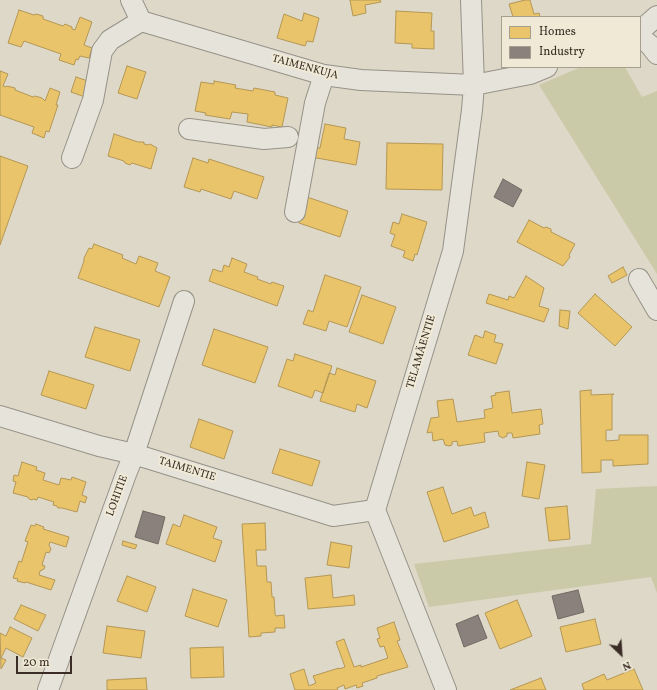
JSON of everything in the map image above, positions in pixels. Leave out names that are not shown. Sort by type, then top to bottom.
[{"type":"street","points":[[72,158],[93,100],[102,51],[110,40],[141,20],[131,0]]},
{"type":"street","name":"TELAMÄENTIE","points":[[375,510],[453,252],[474,86],[471,0]]},
{"type":"street","points":[[641,30],[657,16]]},
{"type":"street","name":"TAIMENKUJA","points":[[141,20],[324,75],[361,80],[474,86],[530,74],[545,68]]},
{"type":"street","points":[[641,38],[650,45],[657,54]]},
{"type":"street","points":[[295,212],[315,103],[324,75]]},
{"type":"street","points":[[189,129],[264,139],[288,137]]},
{"type":"street","points":[[639,279],[657,310]]},
{"type":"street","name":"LOHITIE","points":[[48,690],[134,454],[184,301]]},
{"type":"street","name":"TAIMENTIE","points":[[0,416],[99,446],[134,454],[333,516],[375,510]]},
{"type":"street","points":[[375,510],[446,690]]},
{"type":"green space","points":[[579,68],[626,68],[642,97],[657,91],[657,274],[539,85]]},
{"type":"green space","points":[[657,486],[657,593],[651,577],[429,607],[414,564],[591,544],[596,489]]},
{"type":"building: Homes","points":[[350,0],[380,0],[381,2],[365,5],[366,13],[353,16]]},
{"type":"building: Homes","points":[[530,0],[534,14],[539,13],[540,16],[513,16],[509,4]]},
{"type":"building: Homes","points":[[19,10],[34,15],[36,14],[43,16],[43,19],[63,26],[65,24],[75,30],[80,17],[92,22],[84,45],[92,48],[89,58],[80,56],[78,60],[76,59],[74,65],[59,60],[61,54],[24,41],[21,47],[8,43]]},
{"type":"building: Homes","points":[[396,11],[432,13],[431,31],[434,31],[434,49],[412,48],[412,44],[395,43]]},
{"type":"building: Homes","points":[[304,13],[319,18],[313,42],[307,41],[305,46],[277,38],[284,14],[302,21]]},
{"type":"building: Homes","points":[[127,66],[146,72],[137,99],[118,93]]},
{"type":"building: Homes","points":[[0,71],[8,74],[3,86],[15,88],[15,90],[33,97],[35,96],[42,98],[45,101],[50,88],[60,92],[56,105],[58,105],[49,132],[46,131],[44,138],[32,133],[34,127],[0,115]]},
{"type":"building: Homes","points":[[76,77],[91,82],[85,97],[71,92]]},
{"type":"building: Homes","points":[[214,81],[236,85],[235,88],[253,91],[254,88],[275,92],[275,95],[288,98],[282,127],[272,125],[272,127],[247,122],[248,114],[232,112],[230,119],[205,115],[206,113],[195,111],[201,82],[214,84]]},
{"type":"building: Homes","points":[[325,124],[346,128],[344,139],[360,142],[356,165],[311,157],[313,147],[320,148]]},
{"type":"building: Homes","points":[[114,134],[138,142],[144,142],[144,144],[150,144],[157,148],[151,169],[132,163],[130,165],[124,161],[108,156]]},
{"type":"building: Homes","points":[[387,143],[443,144],[442,190],[386,189]]},
{"type":"building: Homes","points":[[0,156],[28,166],[0,245]]},
{"type":"building: Homes","points":[[193,158],[208,163],[209,159],[264,177],[257,199],[234,191],[231,199],[201,189],[200,192],[184,187]]},
{"type":"building: Homes","points":[[307,197],[348,211],[340,237],[299,223]]},
{"type":"building: Homes","points":[[402,214],[427,222],[417,255],[415,254],[413,261],[403,257],[405,251],[391,246],[395,235],[390,233],[393,222],[399,224]]},
{"type":"building: Homes","points":[[529,220],[544,228],[546,227],[551,229],[551,232],[575,244],[569,255],[570,257],[563,266],[517,242]]},
{"type":"building: Homes","points":[[94,244],[123,255],[122,258],[136,264],[139,256],[158,263],[155,271],[170,277],[159,307],[78,278],[84,258],[89,248],[92,249]]},
{"type":"building: Homes","points":[[232,258],[247,264],[244,272],[258,277],[257,279],[271,284],[272,282],[284,286],[277,306],[209,281],[213,269],[222,272],[224,265],[229,267]]},
{"type":"building: Homes","points":[[623,267],[627,275],[612,283],[608,276]]},
{"type":"building: Homes","points":[[325,275],[361,287],[347,327],[329,321],[326,331],[303,324],[308,310],[313,312]]},
{"type":"building: Homes","points":[[526,276],[544,288],[539,306],[549,309],[544,322],[486,303],[489,294],[508,300],[509,296],[514,298]]},
{"type":"building: Homes","points":[[595,294],[632,327],[615,346],[578,313]]},
{"type":"building: Homes","points":[[362,295],[396,307],[383,344],[349,332]]},
{"type":"building: Homes","points":[[560,310],[570,311],[568,329],[559,326]]},
{"type":"building: Homes","points":[[95,327],[140,340],[130,371],[85,357]]},
{"type":"building: Homes","points":[[214,329],[268,347],[255,383],[202,365]]},
{"type":"building: Homes","points":[[485,331],[496,335],[494,342],[503,344],[496,364],[468,355],[475,335],[483,338]]},
{"type":"building: Homes","points":[[295,354],[332,366],[323,393],[315,390],[312,398],[278,386],[287,359],[293,361]]},
{"type":"building: Homes","points":[[337,368],[376,381],[367,408],[357,404],[355,412],[320,401],[329,373],[335,375]]},
{"type":"building: Homes","points":[[49,371],[94,385],[86,409],[41,395]]},
{"type":"building: Homes","points":[[591,390],[591,395],[614,394],[612,395],[612,430],[606,430],[606,441],[619,440],[619,435],[648,435],[648,464],[613,466],[613,460],[601,460],[601,472],[582,473],[580,391]]},
{"type":"building: Homes","points":[[509,391],[512,413],[541,409],[543,424],[539,425],[540,434],[513,438],[512,433],[507,433],[507,436],[503,438],[499,436],[498,431],[484,433],[485,442],[458,446],[457,441],[452,442],[452,445],[449,446],[445,445],[443,439],[433,441],[432,432],[427,433],[431,418],[439,417],[437,401],[453,399],[457,422],[485,418],[484,410],[493,408],[491,396],[496,395],[495,393]]},
{"type":"building: Homes","points":[[199,419],[233,431],[224,459],[190,447]]},
{"type":"building: Homes","points":[[280,449],[320,461],[312,486],[272,473]]},
{"type":"building: Homes","points":[[22,462],[37,467],[36,470],[45,473],[43,480],[59,485],[61,478],[71,480],[72,477],[86,482],[82,495],[87,497],[85,503],[80,501],[77,512],[58,508],[57,506],[53,505],[54,502],[38,497],[37,500],[32,500],[28,497],[13,493],[16,482],[13,481],[14,475],[18,476]]},
{"type":"building: Homes","points":[[527,462],[545,465],[539,499],[522,496]]},
{"type":"building: Homes","points":[[443,487],[452,514],[471,507],[474,516],[485,512],[489,527],[444,542],[427,492]]},
{"type":"building: Homes","points":[[567,506],[570,539],[549,541],[545,508]]},
{"type":"building: Homes","points":[[184,515],[217,527],[213,538],[222,541],[215,562],[166,544],[173,524],[180,527]]},
{"type":"building: Homes","points":[[265,523],[266,550],[256,550],[257,566],[266,566],[267,582],[271,582],[272,597],[274,597],[275,614],[276,616],[284,615],[285,628],[275,628],[275,632],[261,633],[261,636],[249,637],[242,524]]},
{"type":"building: Homes","points":[[36,524],[44,527],[43,529],[69,537],[66,547],[50,542],[49,545],[51,549],[49,553],[46,552],[42,565],[45,566],[44,569],[40,571],[39,575],[55,580],[51,590],[26,582],[17,581],[18,579],[13,578],[19,561],[22,562],[28,542],[25,541],[31,525],[35,526]]},
{"type":"building: Homes","points":[[123,541],[137,545],[135,549],[122,545]]},
{"type":"building: Homes","points":[[331,542],[352,546],[349,568],[327,565]]},
{"type":"building: Homes","points":[[331,575],[333,598],[354,595],[355,605],[308,609],[305,578]]},
{"type":"building: Homes","points":[[127,576],[156,587],[147,612],[117,601]]},
{"type":"building: Homes","points":[[193,589],[227,600],[218,627],[185,616]]},
{"type":"building: Homes","points":[[517,600],[532,636],[500,649],[485,613]]},
{"type":"building: Homes","points":[[21,605],[46,615],[38,631],[14,619]]},
{"type":"building: Homes","points":[[595,619],[601,644],[566,652],[560,627]]},
{"type":"building: Homes","points":[[394,622],[400,640],[397,641],[408,667],[377,676],[377,678],[362,683],[363,686],[357,688],[356,685],[345,689],[344,685],[337,688],[338,690],[295,690],[290,674],[304,669],[309,686],[316,683],[313,676],[345,667],[336,642],[344,639],[354,667],[361,665],[361,667],[388,658],[384,646],[380,647],[377,639],[380,638],[377,628]]},
{"type":"building: Homes","points":[[107,626],[145,631],[141,658],[103,653]]},
{"type":"building: Homes","points":[[10,627],[32,638],[23,657],[6,648],[1,658],[6,660],[1,669],[0,633],[6,636]]},
{"type":"building: Homes","points":[[223,647],[224,677],[191,678],[190,648]]},
{"type":"building: Homes","points":[[634,669],[643,690],[584,690],[582,684],[604,674],[607,680]]},
{"type":"building: Homes","points":[[146,678],[147,690],[107,690],[107,680]]},
{"type":"building: Homes","points":[[541,678],[546,690],[510,690]]},
{"type":"building: Industry","points":[[503,179],[522,190],[513,207],[494,197]]},
{"type":"building: Industry","points":[[143,511],[165,517],[158,544],[135,537]]},
{"type":"building: Industry","points":[[578,590],[584,612],[558,619],[552,596]]},
{"type":"building: Industry","points":[[478,615],[487,638],[464,647],[456,624]]}]
